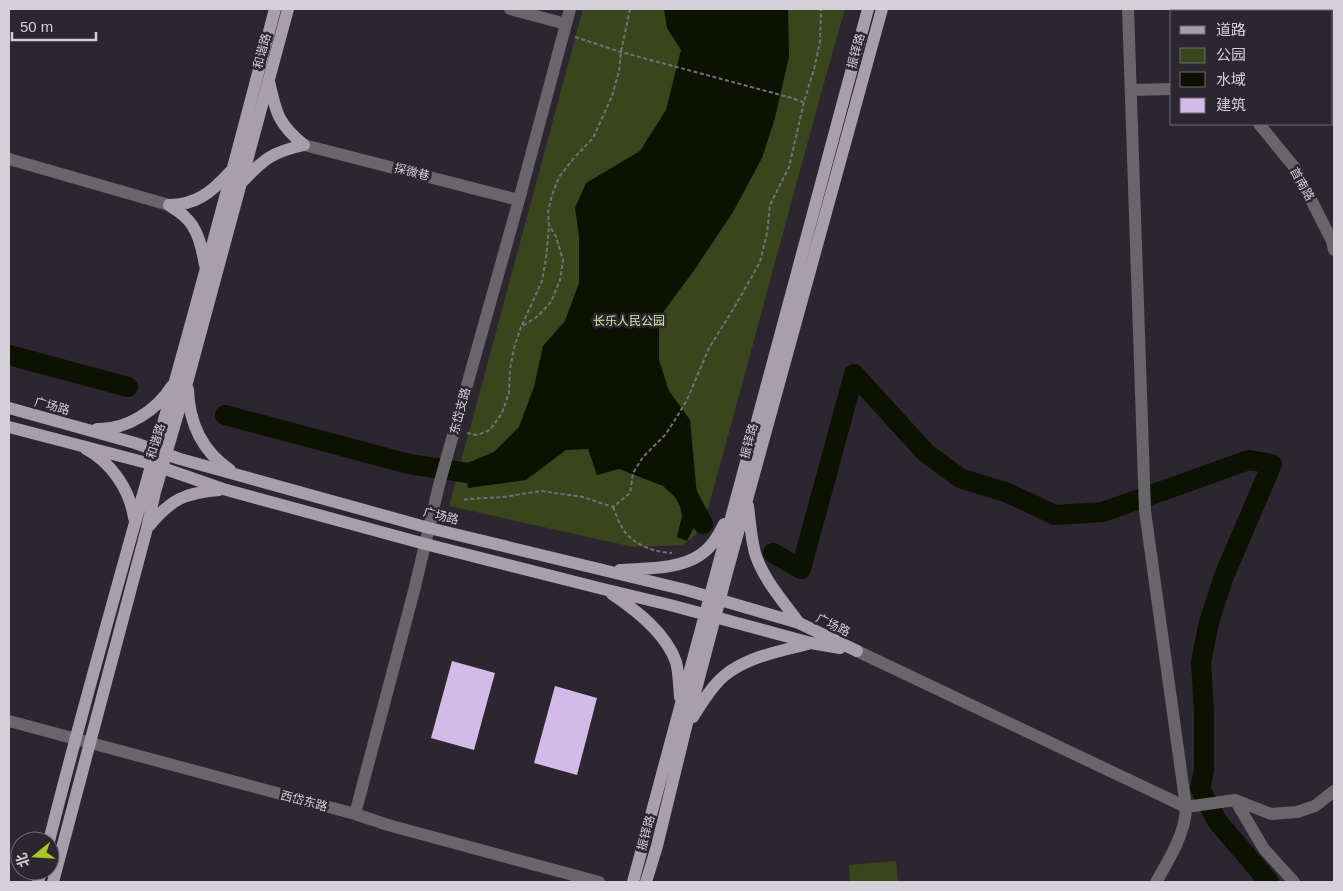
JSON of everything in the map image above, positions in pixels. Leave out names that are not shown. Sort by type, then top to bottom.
[{"type":"main road","name":"和谐路","points":[[182,379],[205,269],[276,9]]},
{"type":"main road","name":"和谐路","points":[[52,831],[75,738],[135,522],[157,466],[241,183],[288,9]]},
{"type":"main road","name":"振铎路","points":[[646,882],[657,846],[686,727],[715,599],[733,506],[868,9]]},
{"type":"main road","name":"振铎路","points":[[715,599],[748,500],[882,9]]},
{"type":"main road","points":[[269,79],[273,99],[281,121],[292,135],[304,145]]},
{"type":"main road","points":[[241,183],[270,156],[288,148],[304,145]]},
{"type":"main road","points":[[169,205],[185,204],[197,199],[209,192],[232,170]]},
{"type":"main road","points":[[169,205],[190,222],[197,237],[205,269]]},
{"type":"main road","points":[[78,428],[101,429],[126,425],[138,419],[149,410],[182,379],[192,421],[199,436],[206,448],[222,466],[234,473]]},
{"type":"main road","name":"广场路","points":[[9,408],[136,443],[180,459],[429,528],[607,571],[799,623],[857,651]]},
{"type":"main road","name":"广场路","points":[[9,427],[157,466],[223,489],[425,544],[711,615],[812,643],[857,651]]},
{"type":"main road","points":[[74,443],[90,452],[112,471],[120,481],[132,506],[135,522]]},
{"type":"main road","name":"和谐路","points":[[54,882],[147,528],[157,466]]},
{"type":"main road","points":[[147,528],[175,500],[196,493],[223,489]]},
{"type":"main road","points":[[748,500],[752,538],[759,564],[777,594],[799,623]]},
{"type":"main road","points":[[607,571],[669,566],[695,558],[716,540],[733,506]]},
{"type":"main road","points":[[603,589],[632,608],[652,626],[665,642],[676,662],[680,708]]},
{"type":"main road","name":"振铎路","points":[[633,882],[680,708],[711,615]]},
{"type":"main road","points":[[686,727],[706,696],[733,670],[748,661],[812,643]]},
{"type":"street","points":[[510,9],[564,28]]},
{"type":"street","name":"东岱支路","points":[[355,814],[439,485],[519,200],[570,9]]},
{"type":"street","points":[[1128,9],[1145,511],[1190,806],[1182,829],[1156,882]]},
{"type":"street","points":[[1131,90],[1170,88]]},
{"type":"street","name":"首南路","points":[[1260,125],[1295,168],[1332,241],[1334,250]]},
{"type":"street","name":"探微巷","points":[[304,145],[519,200]]},
{"type":"street","points":[[9,159],[169,205]]},
{"type":"street","points":[[857,651],[1190,806],[1235,800],[1271,814],[1297,812],[1315,806],[1334,791]]},
{"type":"street","name":"西岱东路","points":[[9,721],[599,882]]},
{"type":"street","points":[[1235,800],[1264,849],[1294,882]]},
{"type":"path","points":[[466,433],[477,435],[490,430],[502,413],[509,393],[510,369],[514,348],[521,327],[542,281],[549,225],[548,212],[552,195],[559,177],[593,138],[612,96],[619,71],[630,9]]},
{"type":"path","points":[[613,507],[630,493],[633,473],[643,457],[674,423],[709,348],[760,262],[767,233],[770,205],[789,167],[804,102],[814,69],[820,42],[821,9]]},
{"type":"path","points":[[564,28],[621,52],[804,102]]},
{"type":"path","points":[[521,327],[538,316],[551,302],[560,280],[563,260],[556,237],[549,225]]},
{"type":"path","points":[[464,500],[503,497],[541,491],[583,497],[613,507],[624,530],[636,542],[647,548],[674,553]]},
{"type":"green space","name":"长乐人民公园","points":[[583,9],[845,9],[707,512],[699,531],[682,545],[633,547],[449,506]]},
{"type":"green space","points":[[896,861],[898,882],[850,882],[849,865]]},
{"type":"water","points":[[664,9],[788,9],[789,57],[775,118],[762,158],[733,212],[659,318],[659,360],[669,391],[690,420],[699,517],[687,541],[677,537],[682,516],[680,506],[675,497],[663,486],[619,469],[597,475],[588,449],[566,450],[526,480],[468,488],[465,464],[494,452],[519,427],[534,387],[543,346],[565,321],[579,283],[579,236],[575,208],[586,183],[640,151],[666,110],[681,50],[667,28]]},
{"type":"building","points":[[452,661],[495,673],[474,750],[431,738]]},
{"type":"building","points":[[555,686],[597,698],[577,775],[534,763]]},
{"type":"waterway","points":[[9,355],[128,387]]},
{"type":"waterway","points":[[773,553],[801,569],[854,374],[926,453],[960,478],[1008,493],[1055,515],[1103,512],[1249,460],[1272,464],[1224,576],[1209,622],[1201,662],[1204,712],[1204,771],[1200,788],[1217,821],[1269,882]]},
{"type":"waterway","points":[[225,415],[409,464],[468,473],[491,467]]},
{"type":"waterway","points":[[686,492],[703,524]]}]
